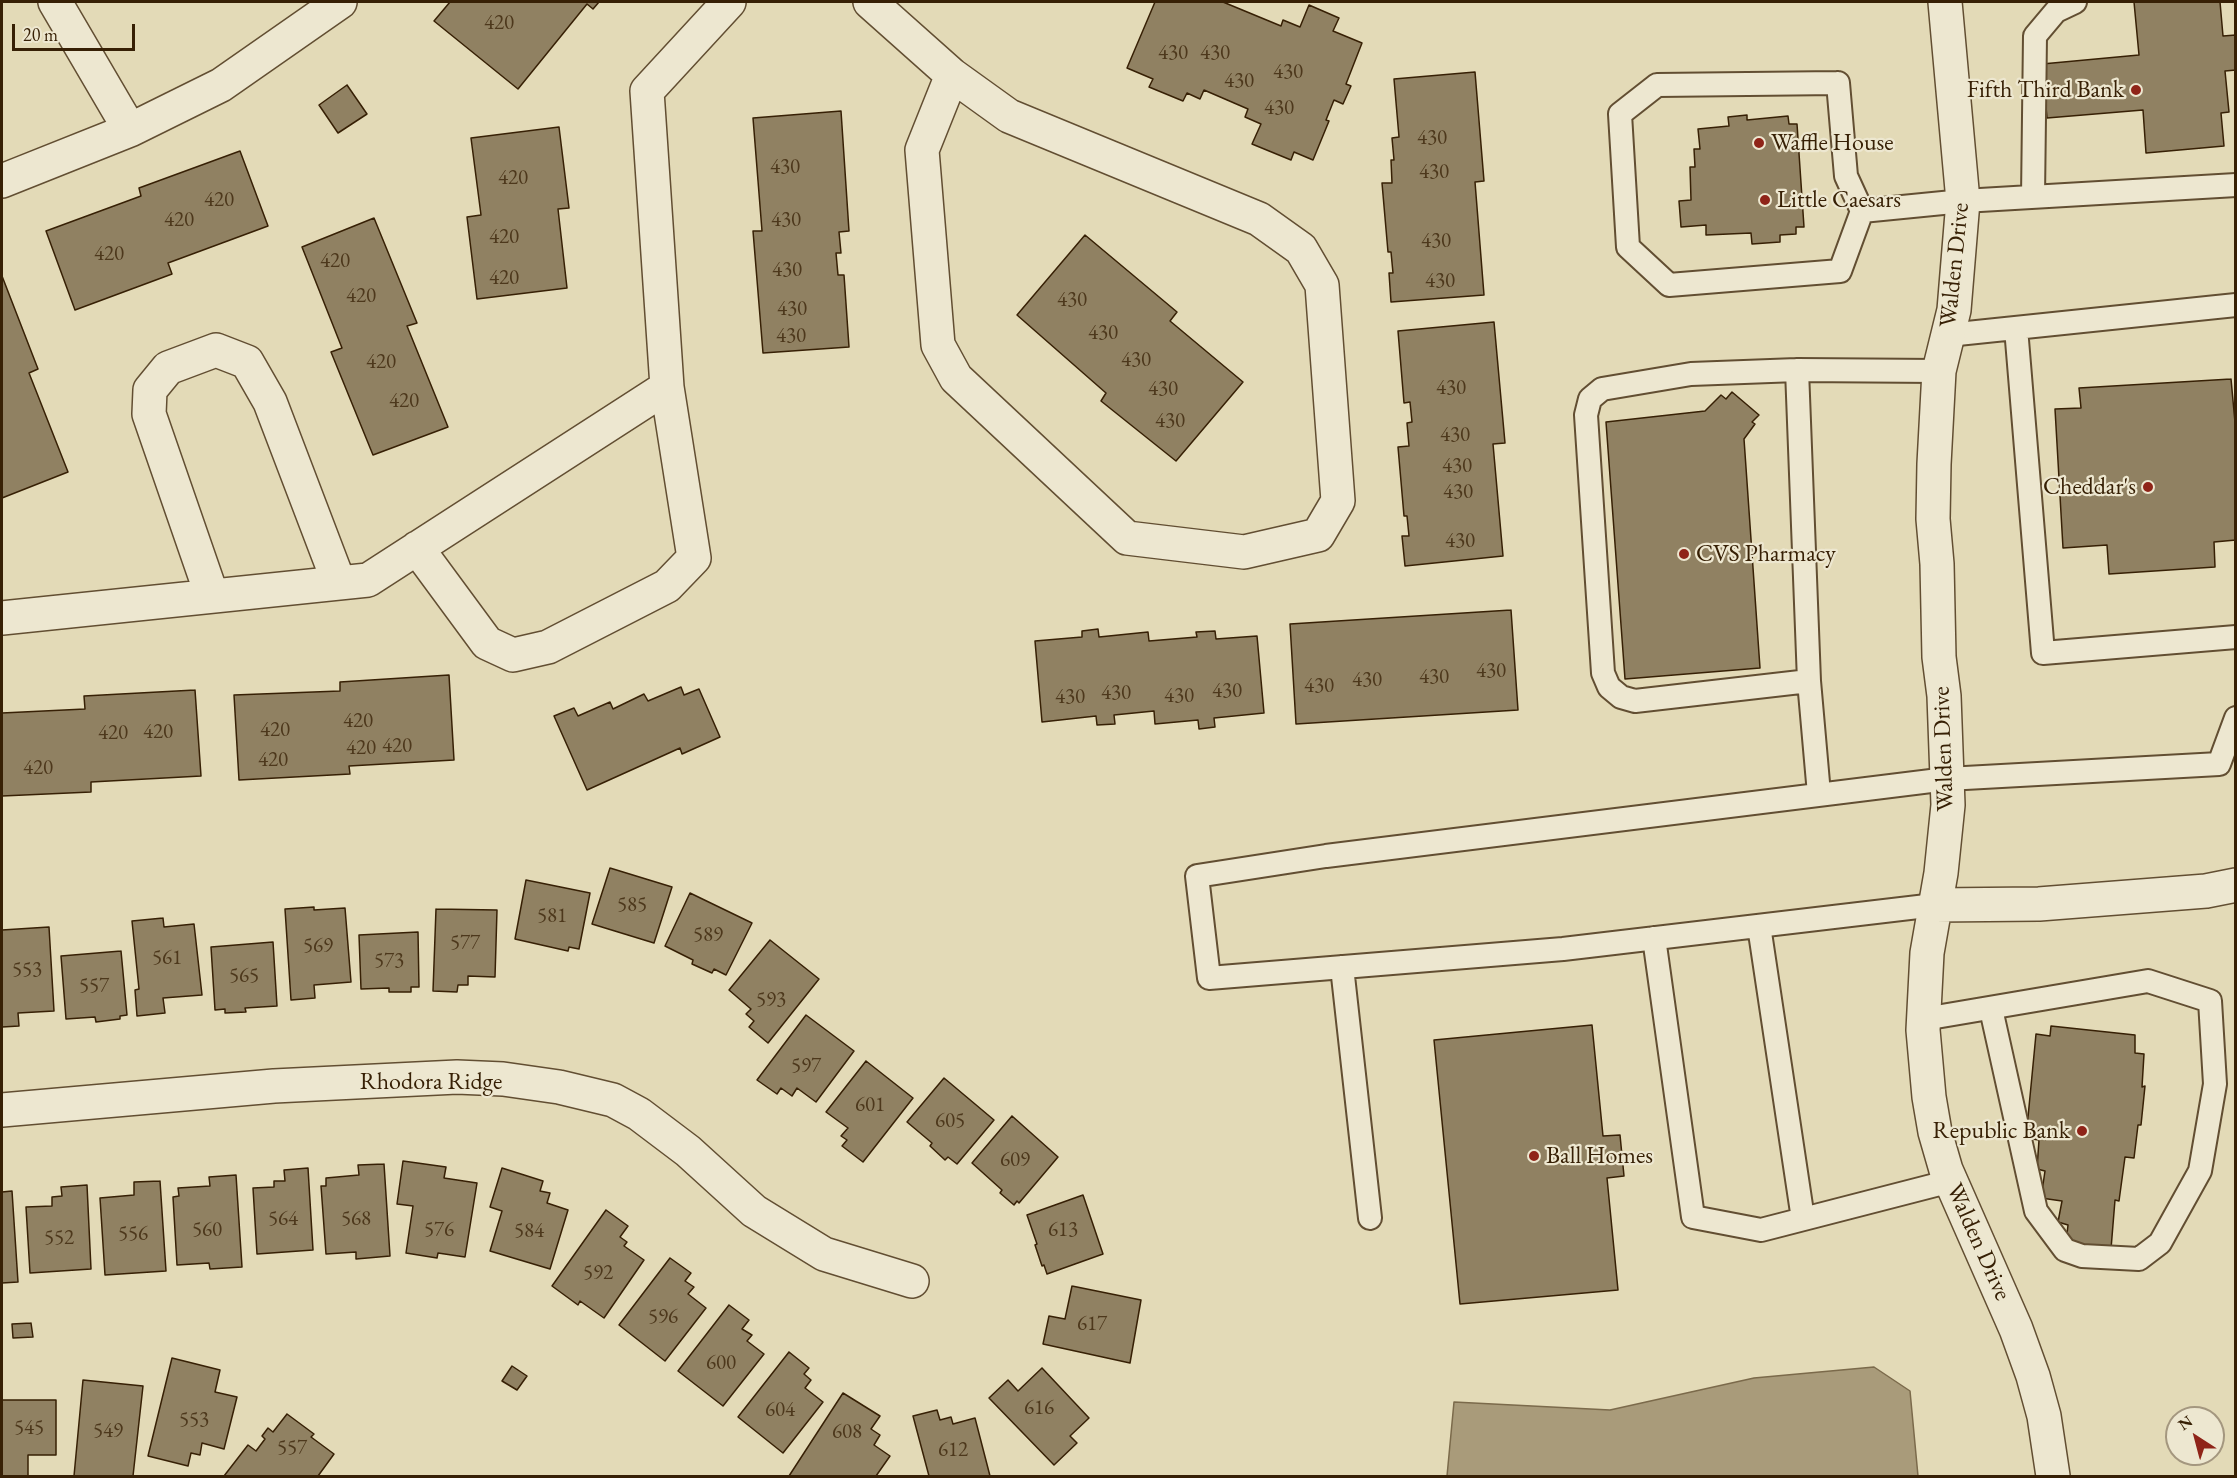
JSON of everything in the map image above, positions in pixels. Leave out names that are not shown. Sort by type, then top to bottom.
[{"type":"street","points":[[55,2],[130,130]]},
{"type":"street","points":[[2,181],[130,130],[221,85],[340,2]]},
{"type":"street","points":[[417,548],[487,643],[513,655],[548,647],[668,586],[694,558],[667,387],[647,91],[729,2]]},
{"type":"street","points":[[870,2],[952,75],[1009,116],[1259,219],[1301,249],[1322,285],[1338,501],[1318,535],[1244,552],[1126,538],[956,378],[938,345],[922,150],[952,75]]},
{"type":"street","name":"Walden Drive","points":[[1945,2],[1964,201],[1954,310],[1939,371],[1933,519],[1948,806],[1927,953],[1924,1019],[1929,1097],[1935,1132],[1951,1181],[2016,1329],[2034,1376],[2044,1416],[2053,1476]]},
{"type":"street","points":[[212,596],[149,414],[150,390],[168,368],[216,350],[247,362],[270,402],[339,583]]},
{"type":"street","points":[[2,618],[368,580],[667,387]]},
{"type":"street","points":[[1935,905],[2039,904],[2206,891],[2235,885]]},
{"type":"street","name":"Rhodora Ridge","points":[[2,1110],[274,1086],[457,1077],[502,1079],[559,1087],[613,1100],[639,1114],[688,1151],[754,1211],[824,1254],[912,1281]]},
{"type":"lane","points":[[2033,197],[2035,36],[2056,11],[2075,2]]},
{"type":"lane","points":[[1838,83],[1846,176],[1862,212],[1840,271],[1669,285],[1628,247],[1620,114],[1657,85],[1838,83]]},
{"type":"lane","points":[[1862,212],[1964,201],[2235,185]]},
{"type":"lane","points":[[1948,335],[2235,305]]},
{"type":"lane","points":[[2016,328],[2043,653],[2235,637]]},
{"type":"lane","points":[[1809,681],[1635,701],[1621,697],[1609,687],[1603,674],[1586,415],[1590,399],[1602,389],[1691,374],[1797,369],[1939,371]]},
{"type":"lane","points":[[1797,369],[1809,681],[1819,794]]},
{"type":"lane","points":[[1935,905],[1563,949],[1209,978],[1197,876],[1326,856],[1947,779],[2218,764],[2235,718]]},
{"type":"lane","points":[[1759,926],[1803,1220]]},
{"type":"lane","points":[[1654,938],[1693,1216],[1761,1230],[1951,1181]]},
{"type":"lane","points":[[1342,967],[1370,1218]]},
{"type":"lane","points":[[1924,1019],[2148,981],[2210,1000],[2215,1084],[2200,1171],[2160,1243],[2139,1259],[2082,1257],[2065,1250],[2036,1211],[1991,1009]]},
{"type":"shaded area","points":[[1874,1367],[1910,1391],[1918,1476],[1447,1476],[1454,1402],[1610,1410],[1754,1378]]},
{"type":"building","points":[[450,2],[599,2],[593,9],[587,4],[518,89],[434,21]]},
{"type":"building","points":[[1155,2],[1223,2],[1281,26],[1283,20],[1300,27],[1309,5],[1339,18],[1333,31],[1362,43],[1346,84],[1351,86],[1343,104],[1334,100],[1326,120],[1329,121],[1313,160],[1294,152],[1291,160],[1252,144],[1261,124],[1245,117],[1248,109],[1204,90],[1200,99],[1187,93],[1183,101],[1149,87],[1153,79],[1127,68]]},
{"type":"building","name":"Fifth Third Bank","points":[[2134,2],[2220,2],[2223,36],[2236,35],[2236,70],[2225,71],[2229,112],[2221,113],[2224,146],[2146,153],[2143,110],[2047,118],[2042,64],[2139,55]]},
{"type":"building","points":[[1475,72],[1484,181],[1475,182],[1484,295],[1391,302],[1389,273],[1393,273],[1391,252],[1388,252],[1382,183],[1392,183],[1391,160],[1394,160],[1392,138],[1399,137],[1394,79]]},
{"type":"building","points":[[347,85],[367,114],[338,133],[319,105]]},
{"type":"building","points":[[841,111],[849,231],[839,232],[841,253],[836,253],[838,275],[844,275],[849,347],[763,353],[753,231],[762,231],[753,118]]},
{"type":"building","points":[[1747,115],[1747,120],[1788,116],[1789,124],[1797,124],[1804,227],[1796,227],[1796,234],[1780,235],[1780,242],[1752,244],[1751,233],[1706,235],[1706,225],[1681,227],[1679,201],[1691,200],[1690,167],[1695,167],[1694,149],[1700,149],[1698,129],[1729,126],[1728,117]]},
{"type":"building","points":[[559,127],[569,208],[558,209],[567,288],[477,299],[467,217],[481,215],[471,138]]},
{"type":"building","points":[[240,151],[268,226],[168,263],[172,274],[75,310],[46,231],[141,196],[139,188]]},
{"type":"building","points":[[374,218],[417,323],[407,326],[448,427],[373,455],[331,352],[342,348],[302,247]]},
{"type":"building","points":[[1085,235],[1177,312],[1170,321],[1243,382],[1176,461],[1101,401],[1106,393],[1017,315]]},
{"type":"building","points":[[2,276],[38,369],[29,373],[68,472],[2,498]]},
{"type":"building","points":[[1494,322],[1505,443],[1493,444],[1503,556],[1405,566],[1402,536],[1409,536],[1407,516],[1404,516],[1398,447],[1409,446],[1407,423],[1412,422],[1410,402],[1404,403],[1398,331]]},
{"type":"building","name":"Cheddar's","points":[[2231,379],[2236,433],[2236,540],[2214,542],[2215,567],[2109,574],[2107,545],[2063,548],[2055,409],[2081,408],[2079,388]]},
{"type":"building","name":"CVS Pharmacy","points":[[1732,392],[1759,415],[1752,422],[1755,424],[1744,439],[1760,668],[1625,679],[1606,422],[1705,411],[1721,395],[1726,399]]},
{"type":"building","points":[[1511,610],[1518,710],[1296,724],[1290,624]]},
{"type":"building","points":[[1098,629],[1099,637],[1148,632],[1149,641],[1197,637],[1196,632],[1215,631],[1216,639],[1257,636],[1264,713],[1214,718],[1215,727],[1199,729],[1198,720],[1155,724],[1154,711],[1114,715],[1115,724],[1097,725],[1096,716],[1042,722],[1035,641],[1082,637],[1082,631]]},
{"type":"building","points":[[449,675],[454,760],[349,766],[350,774],[239,780],[234,695],[340,691],[340,682]]},
{"type":"building","points":[[681,687],[684,695],[699,689],[720,737],[682,754],[680,748],[587,790],[554,716],[574,708],[578,716],[610,702],[613,709],[644,694],[648,701]]},
{"type":"building","points":[[195,690],[201,776],[91,782],[91,792],[2,796],[2,713],[85,709],[84,696]]},
{"type":"building","points":[[610,868],[672,887],[654,943],[592,924]]},
{"type":"building","points":[[526,880],[590,893],[579,949],[569,947],[568,951],[515,939]]},
{"type":"building","points":[[690,893],[752,923],[726,975],[714,969],[712,973],[692,964],[693,960],[665,946]]},
{"type":"building","points":[[314,907],[314,910],[345,908],[351,982],[314,985],[315,998],[291,1000],[285,909]]},
{"type":"building","points":[[436,909],[497,910],[495,977],[468,976],[468,985],[458,985],[457,992],[433,991]]},
{"type":"building","points":[[163,918],[164,927],[194,924],[202,995],[163,998],[165,1013],[137,1016],[135,990],[139,989],[132,921]]},
{"type":"building","points":[[49,927],[54,1011],[18,1013],[19,1026],[2,1027],[2,930]]},
{"type":"building","points":[[418,932],[419,987],[411,987],[411,992],[389,992],[389,988],[361,989],[359,935]]},
{"type":"building","points":[[770,940],[819,979],[768,1043],[749,1027],[754,1021],[746,1014],[751,1009],[729,990]]},
{"type":"building","points":[[273,942],[277,1006],[245,1008],[246,1012],[225,1013],[225,1009],[215,1010],[211,947]]},
{"type":"building","points":[[121,951],[127,1015],[120,1016],[120,1019],[96,1022],[95,1017],[66,1019],[61,956]]},
{"type":"building","points":[[806,1015],[854,1051],[816,1102],[797,1088],[792,1096],[781,1088],[777,1094],[757,1080]]},
{"type":"building","name":"Ball Homes","points":[[1592,1025],[1603,1136],[1620,1135],[1624,1176],[1607,1178],[1618,1290],[1460,1304],[1434,1040]]},
{"type":"building","name":"Republic Bank","points":[[2051,1026],[2135,1035],[2135,1053],[2144,1054],[2142,1087],[2145,1086],[2141,1125],[2138,1125],[2134,1158],[2125,1157],[2119,1201],[2115,1200],[2111,1249],[2066,1243],[2068,1225],[2058,1222],[2062,1201],[2041,1198],[2045,1171],[2037,1169],[2039,1140],[2026,1138],[2036,1034],[2050,1036]]},
{"type":"building","points":[[866,1061],[913,1098],[863,1162],[842,1146],[847,1140],[841,1136],[848,1128],[826,1112]]},
{"type":"building","points":[[944,1078],[994,1120],[957,1164],[948,1157],[945,1160],[930,1146],[932,1143],[907,1122]]},
{"type":"building","points":[[1012,1116],[1058,1157],[1019,1203],[1017,1201],[1014,1205],[1000,1193],[1002,1190],[972,1163]]},
{"type":"building","points":[[403,1161],[446,1167],[444,1178],[477,1183],[465,1257],[438,1253],[437,1258],[406,1253],[413,1206],[397,1204]]},
{"type":"building","points":[[384,1164],[390,1256],[356,1259],[356,1252],[326,1254],[321,1186],[326,1186],[326,1178],[359,1175],[358,1165]]},
{"type":"building","points":[[308,1168],[313,1250],[257,1254],[253,1188],[274,1187],[274,1181],[285,1181],[284,1170]]},
{"type":"building","points":[[502,1168],[543,1181],[540,1191],[550,1193],[547,1203],[568,1210],[550,1269],[490,1251],[502,1211],[490,1207]]},
{"type":"building","points":[[236,1175],[242,1267],[210,1269],[209,1263],[177,1265],[173,1197],[179,1196],[178,1188],[210,1186],[209,1177]]},
{"type":"building","points":[[160,1181],[166,1271],[105,1275],[100,1198],[134,1195],[134,1182]]},
{"type":"building","points":[[87,1185],[91,1269],[30,1273],[26,1207],[52,1206],[52,1197],[62,1196],[61,1187]]},
{"type":"building","points":[[12,1191],[18,1282],[2,1283],[2,1192]]},
{"type":"building","points":[[1083,1195],[1103,1254],[1047,1274],[1044,1265],[1042,1266],[1027,1215]]},
{"type":"building","points":[[606,1210],[628,1226],[620,1237],[627,1242],[624,1246],[644,1260],[604,1318],[580,1301],[578,1305],[552,1286]]},
{"type":"building","points":[[670,1258],[691,1273],[685,1281],[694,1287],[688,1294],[706,1308],[665,1361],[619,1325]]},
{"type":"building","points":[[1072,1286],[1141,1300],[1130,1363],[1043,1344],[1049,1316],[1065,1319]]},
{"type":"building","points":[[729,1305],[749,1320],[742,1329],[752,1335],[747,1341],[764,1354],[723,1406],[678,1371]]},
{"type":"building","points":[[31,1323],[33,1337],[13,1338],[12,1324]]},
{"type":"building","points":[[789,1352],[809,1368],[804,1374],[811,1380],[805,1388],[823,1402],[783,1453],[738,1417]]},
{"type":"building","points":[[172,1358],[220,1370],[215,1392],[237,1397],[224,1449],[202,1443],[200,1455],[191,1453],[188,1466],[148,1456]]},
{"type":"building","points":[[512,1366],[527,1376],[517,1390],[502,1381]]},
{"type":"building","points":[[1042,1368],[1089,1418],[1070,1436],[1077,1443],[1054,1465],[989,1398],[1008,1380],[1018,1391]]},
{"type":"building","points":[[83,1380],[143,1386],[133,1476],[74,1476]]},
{"type":"building","points":[[843,1393],[880,1416],[871,1429],[880,1435],[874,1445],[890,1456],[876,1476],[789,1476]]},
{"type":"building","points":[[2,1400],[56,1400],[56,1455],[28,1455],[28,1476],[2,1476]]},
{"type":"building","points":[[937,1410],[940,1420],[951,1417],[953,1424],[975,1418],[990,1476],[929,1476],[913,1416]]},
{"type":"building","points":[[287,1414],[314,1434],[311,1437],[334,1454],[318,1476],[224,1476],[248,1445],[256,1451],[265,1439],[262,1436],[268,1428],[273,1432]]},
{"type":"place","name":"Fifth Third Bank","points":[[2136,90]]},
{"type":"place","name":"Waffle House","points":[[1759,143]]},
{"type":"place","name":"Little Caesars","points":[[1765,200]]},
{"type":"place","name":"Cheddar's","points":[[2148,487]]},
{"type":"place","name":"CVS Pharmacy","points":[[1684,554]]},
{"type":"place","name":"Republic Bank","points":[[2082,1131]]},
{"type":"place","name":"Ball Homes","points":[[1534,1156]]}]
